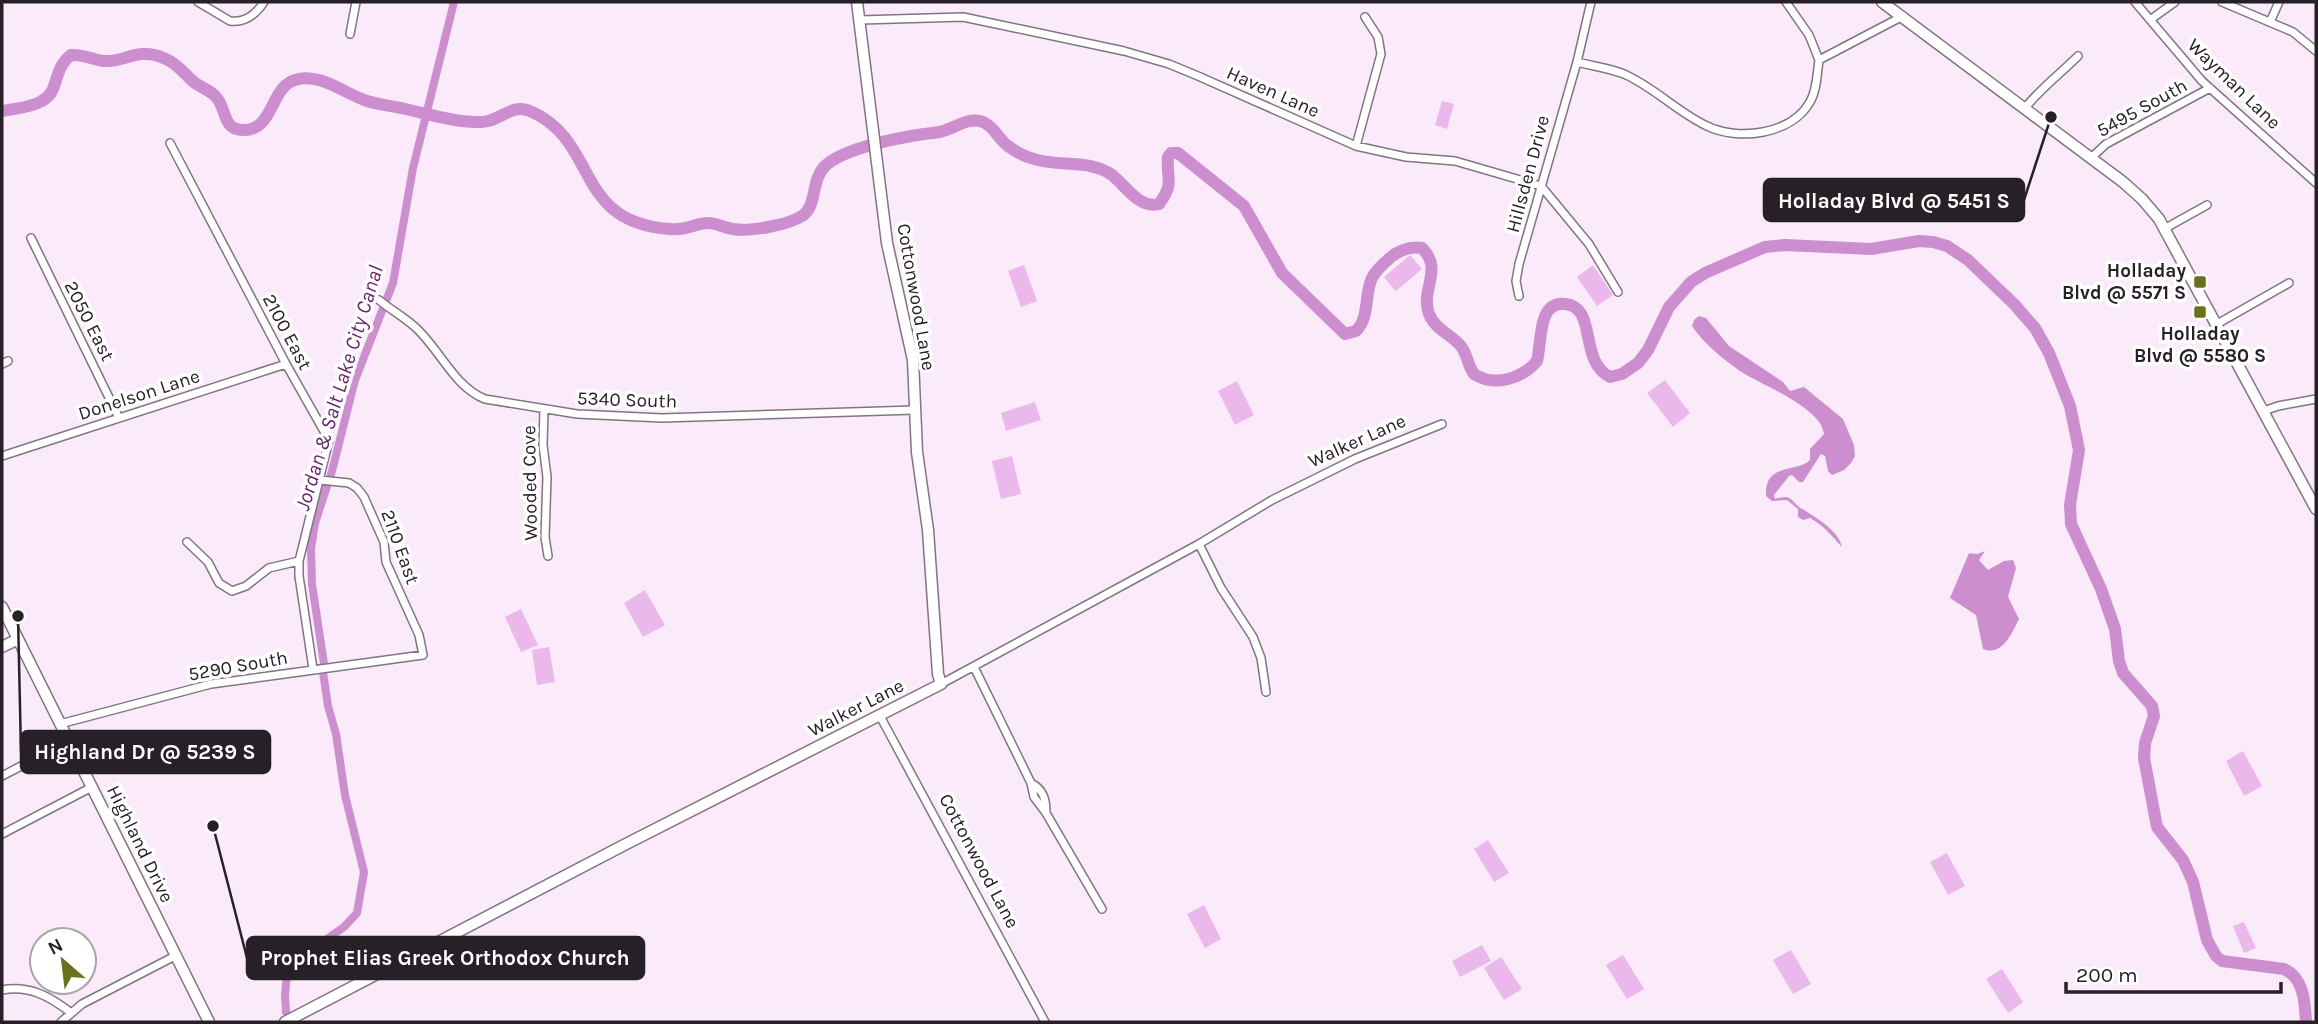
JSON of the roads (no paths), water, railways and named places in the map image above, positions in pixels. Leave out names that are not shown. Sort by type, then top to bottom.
[{"type":"street","points":[[198,2],[236,22],[251,16],[264,2]]},
{"type":"street","points":[[350,34],[356,2]]},
{"type":"street","name":"Cottonwood Lane","points":[[857,2],[887,243],[910,340],[917,452],[928,530],[938,674],[941,684]]},
{"type":"street","name":"Hillsden Drive","points":[[1519,296],[1516,281],[1591,2]]},
{"type":"street","points":[[1577,62],[1625,75],[1706,126],[1739,134],[1773,129],[1800,114],[1812,97],[1819,60],[1809,35],[1786,2]]},
{"type":"street","points":[[1882,2],[2092,158],[2142,199],[2164,229],[2316,509]]},
{"type":"street","name":"Wayman Lane","points":[[2135,2],[2210,88],[2316,183]]},
{"type":"street","points":[[2150,20],[2175,2]]},
{"type":"street","points":[[2221,2],[2298,35],[2316,51]]},
{"type":"street","points":[[2270,22],[2279,2]]},
{"type":"street","points":[[1819,60],[1903,16]]},
{"type":"street","name":"Haven Lane","points":[[860,20],[963,17],[1147,57],[1198,76],[1356,146],[1406,156],[1455,161],[1541,186]]},
{"type":"street","points":[[1356,146],[1381,54],[1378,37],[1366,17]]},
{"type":"street","points":[[2025,108],[2043,86],[2078,56]]},
{"type":"street","name":"5495 South","points":[[2092,158],[2106,144],[2210,88]]},
{"type":"street","name":"2100 East","points":[[170,143],[328,440],[325,481],[299,561],[321,668]]},
{"type":"street","points":[[1541,186],[1563,216],[1589,244],[1618,292]]},
{"type":"street","points":[[2164,229],[2207,205]]},
{"type":"street","name":"2050 East","points":[[31,238],[119,418]]},
{"type":"street","points":[[2217,324],[2290,283]]},
{"type":"street","name":"5340 South","points":[[379,300],[416,328],[474,394],[485,399],[577,415],[662,418],[915,410]]},
{"type":"street","name":"Donelson Lane","points":[[3,455],[286,364]]},
{"type":"street","points":[[2264,411],[2316,399]]},
{"type":"street","name":"Wooded Cove","points":[[544,409],[543,445],[547,473],[545,537],[548,556]]},
{"type":"street","name":"Walker Lane","points":[[285,1022],[974,667],[1199,544],[1272,500],[1349,462],[1442,424]]},
{"type":"street","points":[[2,445],[3,455]]},
{"type":"street","name":"2110 East","points":[[325,481],[349,483],[364,497],[384,542],[386,562],[419,635],[423,655]]},
{"type":"street","points":[[187,542],[208,562],[219,583],[232,591],[246,586],[269,568],[299,561]]},
{"type":"street","points":[[1199,544],[1220,588],[1253,637],[1261,658],[1266,692]]},
{"type":"street","name":"Highland Drive","points":[[2,607],[209,1022]]},
{"type":"street","points":[[2,647],[18,639]]},
{"type":"street","name":"5290 South","points":[[61,724],[211,684],[423,655]]},
{"type":"street","points":[[974,667],[1031,783],[1034,797],[1102,909]]},
{"type":"street","name":"Cottonwood Lane","points":[[880,716],[1045,1022]]},
{"type":"street","points":[[2,776],[69,741]]},
{"type":"street","points":[[2,834],[92,787]]},
{"type":"street","points":[[61,1022],[70,1013],[175,956]]},
{"type":"street","points":[[2,990],[15,988],[43,994],[70,1013]]},
{"type":"waterway","name":"Jordan & Salt Lake City Canal","points":[[324,664],[312,584],[311,549],[315,523],[332,471],[355,380],[393,283],[413,168],[454,2]]},
{"type":"waterway","points":[[2,111],[30,106],[44,100],[53,89],[61,66],[71,55],[111,61],[139,54],[156,55],[170,61],[195,83],[212,93],[218,99],[229,124],[242,130],[252,129],[260,124],[287,84],[304,78],[323,81],[372,102],[455,120],[485,122],[513,110],[524,109],[552,124],[568,141],[601,196],[617,212],[639,223],[670,229],[708,223],[749,230],[796,219],[807,212],[821,171],[835,159],[872,145],[941,132],[970,121],[985,123],[1008,146],[1028,157],[1103,170],[1112,175],[1133,196],[1152,205],[1159,204],[1164,197],[1168,186],[1168,157],[1171,153],[1178,153],[1244,206],[1282,273],[1345,334],[1356,331],[1360,325],[1372,278],[1378,269],[1402,251],[1422,248],[1428,256],[1432,272],[1427,296],[1429,314],[1439,328],[1460,345],[1474,374],[1490,380],[1516,376],[1537,361],[1545,316],[1556,305],[1575,307],[1581,314],[1594,359],[1600,369],[1610,377],[1622,374],[1638,363],[1648,350],[1669,307],[1691,282],[1705,273],[1765,247],[1785,245],[1871,249],[1919,241],[1947,246],[1968,260],[2035,328],[2049,353],[2070,406],[2079,450],[2070,505],[2071,524],[2101,589],[2115,629],[2123,673],[2152,706],[2154,716],[2145,743],[2144,758],[2157,827],[2183,860],[2193,882],[2207,940],[2222,961],[2284,969],[2291,973],[2302,992],[2306,1022]]},
{"type":"waterway","name":"Jordan & Salt Lake City Canal","points":[[286,1012],[288,966],[344,927],[357,913],[364,872],[345,795],[323,672]]},
{"type":"place","name":"Holladay Blvd @ 5451 S","points":[[2051,117]]},
{"type":"place","name":"Holladay Blvd @ 5571 S","points":[[2200,282]]},
{"type":"place","name":"Holladay Blvd @ 5580 S","points":[[2200,312]]},
{"type":"place","name":"Highland Dr @ 5239 S","points":[[18,616]]},
{"type":"place","name":"Prophet Elias Greek Orthodox Church","points":[[213,826]]}]
